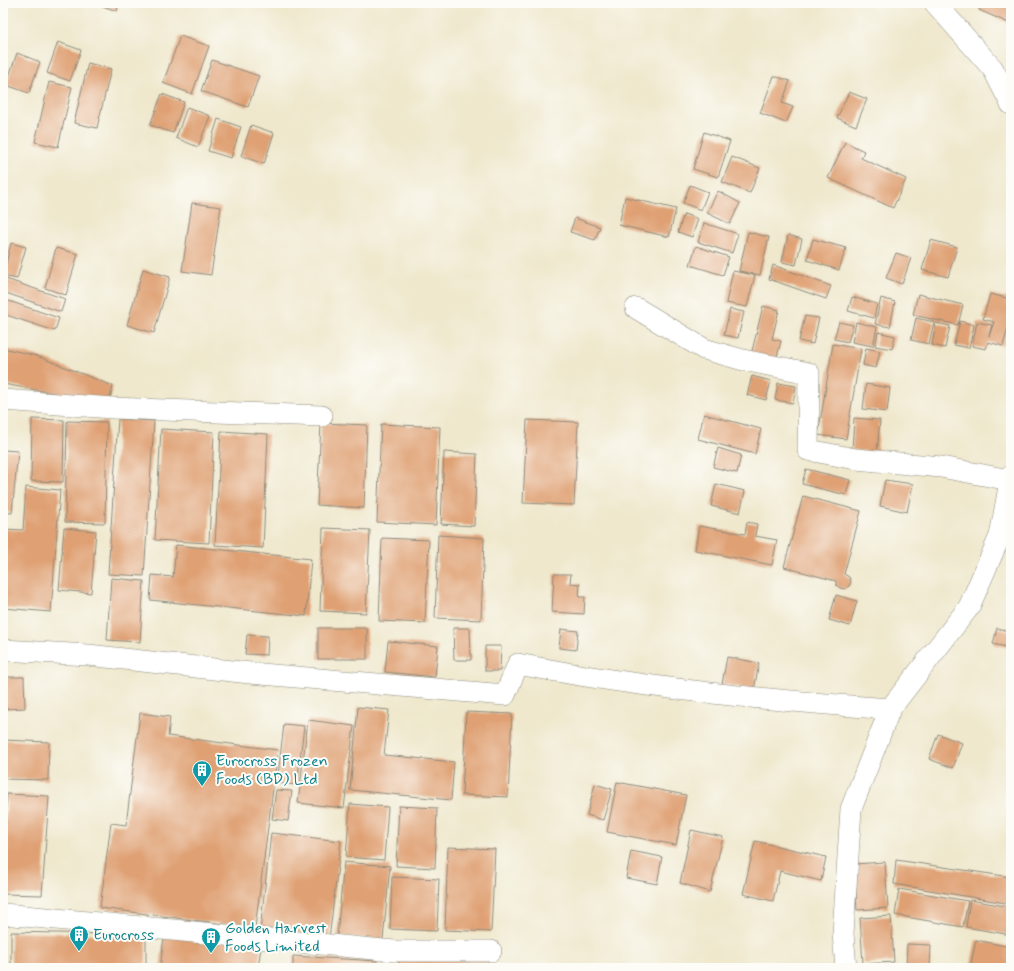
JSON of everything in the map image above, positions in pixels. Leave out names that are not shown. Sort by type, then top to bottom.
[{"type":"street","points":[[935,3],[993,69],[1011,104]]},
{"type":"street","points":[[636,308],[704,349],[743,360],[809,373],[808,450],[856,459],[941,467],[1011,478],[1000,536],[969,607],[890,710],[852,809],[843,934],[846,968]]},
{"type":"street","points":[[3,400],[113,408],[322,416]]},
{"type":"street","points":[[3,650],[88,655],[250,673],[505,696],[518,664],[562,673],[687,690],[786,701],[890,710]]},
{"type":"street","points":[[3,914],[394,951],[491,951]]},
{"type":"building","points":[[94,3],[119,3],[117,11]]},
{"type":"building","points":[[983,3],[1011,3],[1011,24],[979,10]]},
{"type":"building","points":[[180,36],[209,46],[192,94],[163,83]]},
{"type":"building","points":[[58,42],[81,50],[70,81],[47,73]]},
{"type":"building","points":[[17,53],[40,62],[29,93],[6,85]]},
{"type":"building","points":[[212,60],[259,76],[248,107],[201,91]]},
{"type":"building","points":[[88,63],[111,69],[97,128],[74,123]]},
{"type":"building","points":[[774,76],[790,81],[782,103],[793,107],[786,123],[760,113]]},
{"type":"building","points":[[49,82],[72,87],[58,147],[35,142]]},
{"type":"building","points":[[849,92],[867,99],[856,126],[837,118]]},
{"type":"building","points":[[162,94],[184,102],[173,133],[150,125]]},
{"type":"building","points":[[187,107],[210,116],[198,147],[176,138]]},
{"type":"building","points":[[218,119],[241,127],[231,158],[208,151]]},
{"type":"building","points":[[251,125],[274,133],[264,164],[241,156]]},
{"type":"building","points":[[704,132],[730,141],[718,177],[693,169]]},
{"type":"building","points":[[845,142],[864,151],[861,158],[906,179],[893,208],[828,178]]},
{"type":"building","points":[[732,157],[760,168],[750,193],[722,182]]},
{"type":"building","points":[[690,185],[708,192],[701,210],[683,203]]},
{"type":"building","points":[[718,191],[740,203],[730,224],[707,213]]},
{"type":"building","points":[[625,197],[676,209],[669,237],[619,225]]},
{"type":"building","points":[[192,203],[221,207],[211,275],[182,271]]},
{"type":"building","points":[[684,214],[698,219],[692,237],[678,232]]},
{"type":"building","points":[[575,218],[600,227],[595,240],[570,232]]},
{"type":"building","points":[[704,223],[738,234],[732,253],[698,242]]},
{"type":"building","points":[[748,232],[769,237],[760,275],[739,271]]},
{"type":"building","points":[[788,235],[802,239],[796,265],[782,262]]},
{"type":"building","points":[[813,239],[846,248],[839,270],[807,260]]},
{"type":"building","points":[[931,240],[957,247],[948,277],[922,270]]},
{"type":"building","points":[[11,243],[26,247],[17,279],[3,276]]},
{"type":"building","points":[[696,246],[729,257],[723,275],[690,265]]},
{"type":"building","points":[[56,248],[78,254],[66,295],[45,288]]},
{"type":"building","points":[[896,253],[911,258],[902,284],[886,278]]},
{"type":"building","points":[[773,265],[831,286],[826,299],[769,279]]},
{"type":"building","points":[[143,269],[170,277],[154,333],[127,325]]},
{"type":"building","points":[[733,271],[755,275],[747,307],[726,303]]},
{"type":"building","points":[[6,279],[65,299],[61,312],[3,292],[3,286]]},
{"type":"building","points":[[918,294],[963,305],[958,325],[913,315]]},
{"type":"building","points":[[990,294],[1011,299],[1011,317],[1003,346],[988,342],[986,349],[972,346],[977,322],[992,325],[989,336],[994,322],[983,319]]},
{"type":"building","points":[[852,297],[877,304],[874,318],[848,311]]},
{"type":"building","points":[[881,298],[895,302],[890,327],[875,324]]},
{"type":"building","points":[[3,299],[59,318],[55,331],[3,314]]},
{"type":"building","points":[[763,306],[779,310],[772,339],[781,341],[776,361],[751,355]]},
{"type":"building","points":[[730,309],[744,312],[738,338],[724,335]]},
{"type":"building","points":[[805,316],[819,318],[813,344],[799,341]]},
{"type":"building","points":[[916,318],[934,322],[929,344],[911,340]]},
{"type":"building","points":[[960,321],[974,325],[969,348],[954,345]]},
{"type":"building","points":[[839,322],[853,325],[848,342],[834,339]]},
{"type":"building","points":[[856,322],[877,327],[873,346],[852,342]]},
{"type":"building","points":[[936,323],[950,326],[945,348],[932,345]]},
{"type":"building","points":[[878,332],[895,336],[892,349],[875,346]]},
{"type":"building","points":[[833,344],[861,349],[846,439],[818,435]]},
{"type":"building","points":[[3,348],[37,356],[113,386],[109,403],[3,384]]},
{"type":"building","points":[[866,348],[880,351],[876,368],[863,365]]},
{"type":"building","points":[[752,376],[771,381],[766,400],[747,395]]},
{"type":"building","points":[[778,383],[796,386],[793,403],[775,400]]},
{"type":"building","points":[[866,384],[890,388],[887,412],[863,409]]},
{"type":"building","points":[[704,414],[761,429],[755,454],[698,439]]},
{"type":"building","points":[[854,418],[880,420],[877,453],[852,450]]},
{"type":"building","points":[[32,419],[64,420],[63,482],[31,481]]},
{"type":"building","points":[[118,419],[154,421],[144,576],[108,574]]},
{"type":"building","points":[[527,420],[578,422],[574,505],[523,503]]},
{"type":"building","points":[[67,421],[107,422],[105,523],[65,522]]},
{"type":"building","points":[[321,423],[367,425],[364,508],[317,505]]},
{"type":"building","points":[[381,424],[440,427],[436,525],[377,522]]},
{"type":"building","points":[[161,429],[214,432],[209,543],[155,540]]},
{"type":"building","points":[[221,431],[268,434],[263,548],[215,545]]},
{"type":"building","points":[[718,448],[741,455],[737,473],[713,467]]},
{"type":"building","points":[[3,450],[18,451],[12,513],[3,512]]},
{"type":"building","points":[[444,452],[477,454],[474,526],[441,524]]},
{"type":"building","points":[[806,469],[850,480],[846,495],[802,484]]},
{"type":"building","points":[[885,480],[913,484],[907,512],[880,506]]},
{"type":"building","points":[[716,484],[745,491],[740,513],[711,506]]},
{"type":"building","points":[[26,487],[60,490],[51,612],[3,608],[3,529],[23,530]]},
{"type":"building","points":[[803,496],[861,511],[844,574],[849,577],[851,582],[845,589],[836,585],[836,581],[784,567]]},
{"type":"building","points":[[747,522],[757,524],[755,536],[777,540],[772,565],[695,550],[699,526],[745,534]]},
{"type":"building","points":[[64,528],[96,531],[91,593],[59,590]]},
{"type":"building","points":[[323,528],[370,530],[366,613],[320,611]]},
{"type":"building","points":[[438,535],[484,538],[481,620],[435,618]]},
{"type":"building","points":[[382,538],[429,540],[425,623],[379,621]]},
{"type":"building","points":[[176,545],[311,559],[306,616],[150,600],[152,575],[173,577]]},
{"type":"building","points":[[554,574],[571,574],[570,583],[580,584],[579,597],[585,597],[584,614],[552,612]]},
{"type":"building","points":[[111,578],[144,581],[140,642],[107,640]]},
{"type":"building","points":[[836,595],[857,601],[850,626],[829,620]]},
{"type":"building","points":[[318,628],[367,628],[367,659],[318,659]]},
{"type":"building","points":[[453,628],[470,628],[471,660],[454,660]]},
{"type":"building","points":[[997,628],[1011,632],[1011,648],[993,644]]},
{"type":"building","points":[[561,629],[578,631],[576,650],[559,648]]},
{"type":"building","points":[[247,635],[268,636],[267,655],[245,654]]},
{"type":"building","points":[[388,641],[438,646],[435,677],[385,672]]},
{"type":"building","points":[[485,646],[501,646],[500,671],[485,671]]},
{"type":"building","points":[[727,657],[759,663],[754,690],[722,684]]},
{"type":"building","points":[[3,677],[24,677],[25,708],[3,709]]},
{"type":"building","points":[[358,707],[389,710],[384,755],[454,762],[451,800],[350,790]]},
{"type":"building","points":[[466,712],[512,714],[508,797],[462,795]]},
{"type":"building","name":"Eurocross Frozen Foods (BD) Ltd","points":[[140,713],[170,717],[168,736],[278,750],[255,928],[100,908],[111,823],[126,825]]},
{"type":"building","points":[[308,720],[354,726],[344,808],[298,803]]},
{"type":"building","points":[[284,724],[304,726],[297,785],[277,783]]},
{"type":"building","points":[[938,734],[962,743],[953,768],[929,759]]},
{"type":"building","points":[[3,740],[49,742],[48,780],[3,779]]},
{"type":"building","points":[[617,782],[686,795],[676,845],[607,832]]},
{"type":"building","points":[[595,784],[612,789],[603,820],[587,815]]},
{"type":"building","points":[[276,790],[292,791],[288,821],[272,819]]},
{"type":"building","points":[[7,794],[49,796],[42,895],[3,894],[3,847]]},
{"type":"building","points":[[350,804],[388,807],[384,860],[346,857]]},
{"type":"building","points":[[399,806],[437,808],[435,868],[396,866]]},
{"type":"building","points":[[691,830],[723,837],[710,892],[680,883]]},
{"type":"building","points":[[271,833],[341,841],[329,939],[260,931]]},
{"type":"building","points":[[755,841],[826,857],[821,881],[780,871],[773,901],[743,894]]},
{"type":"building","points":[[448,847],[495,849],[491,932],[445,930]]},
{"type":"building","points":[[631,851],[662,857],[657,884],[626,878]]},
{"type":"building","points":[[896,860],[1011,877],[1011,904],[894,884]]},
{"type":"building","points":[[344,862],[390,866],[383,940],[337,936]]},
{"type":"building","points":[[885,862],[888,908],[857,910],[854,864]]},
{"type":"building","points":[[392,877],[439,879],[437,931],[390,929]]},
{"type":"building","points":[[899,889],[968,901],[963,927],[895,915]]},
{"type":"building","points":[[970,900],[1011,907],[1011,935],[966,927]]},
{"type":"building","points":[[891,916],[894,962],[863,964],[860,918]]},
{"type":"building","name":"Golden Harvest Foods Limited","points":[[165,930],[262,941],[258,968],[160,968]]},
{"type":"building","name":"Eurocross","points":[[11,932],[146,935],[146,968],[11,968]]},
{"type":"building","points":[[976,940],[1011,947],[1011,968],[970,968]]},
{"type":"building","points":[[907,944],[931,945],[930,968],[906,968]]},
{"type":"building","points":[[293,956],[377,961],[377,968],[293,968]]},
{"type":"building","points":[[490,960],[490,968],[399,968],[399,961]]},
{"type":"place","name":"Eurocross Frozen Foods (BD) Ltd","points":[[202,787]]},
{"type":"place","name":"Eurocross","points":[[79,952]]},
{"type":"place","name":"Golden Harvest Foods Limited","points":[[211,954]]}]
